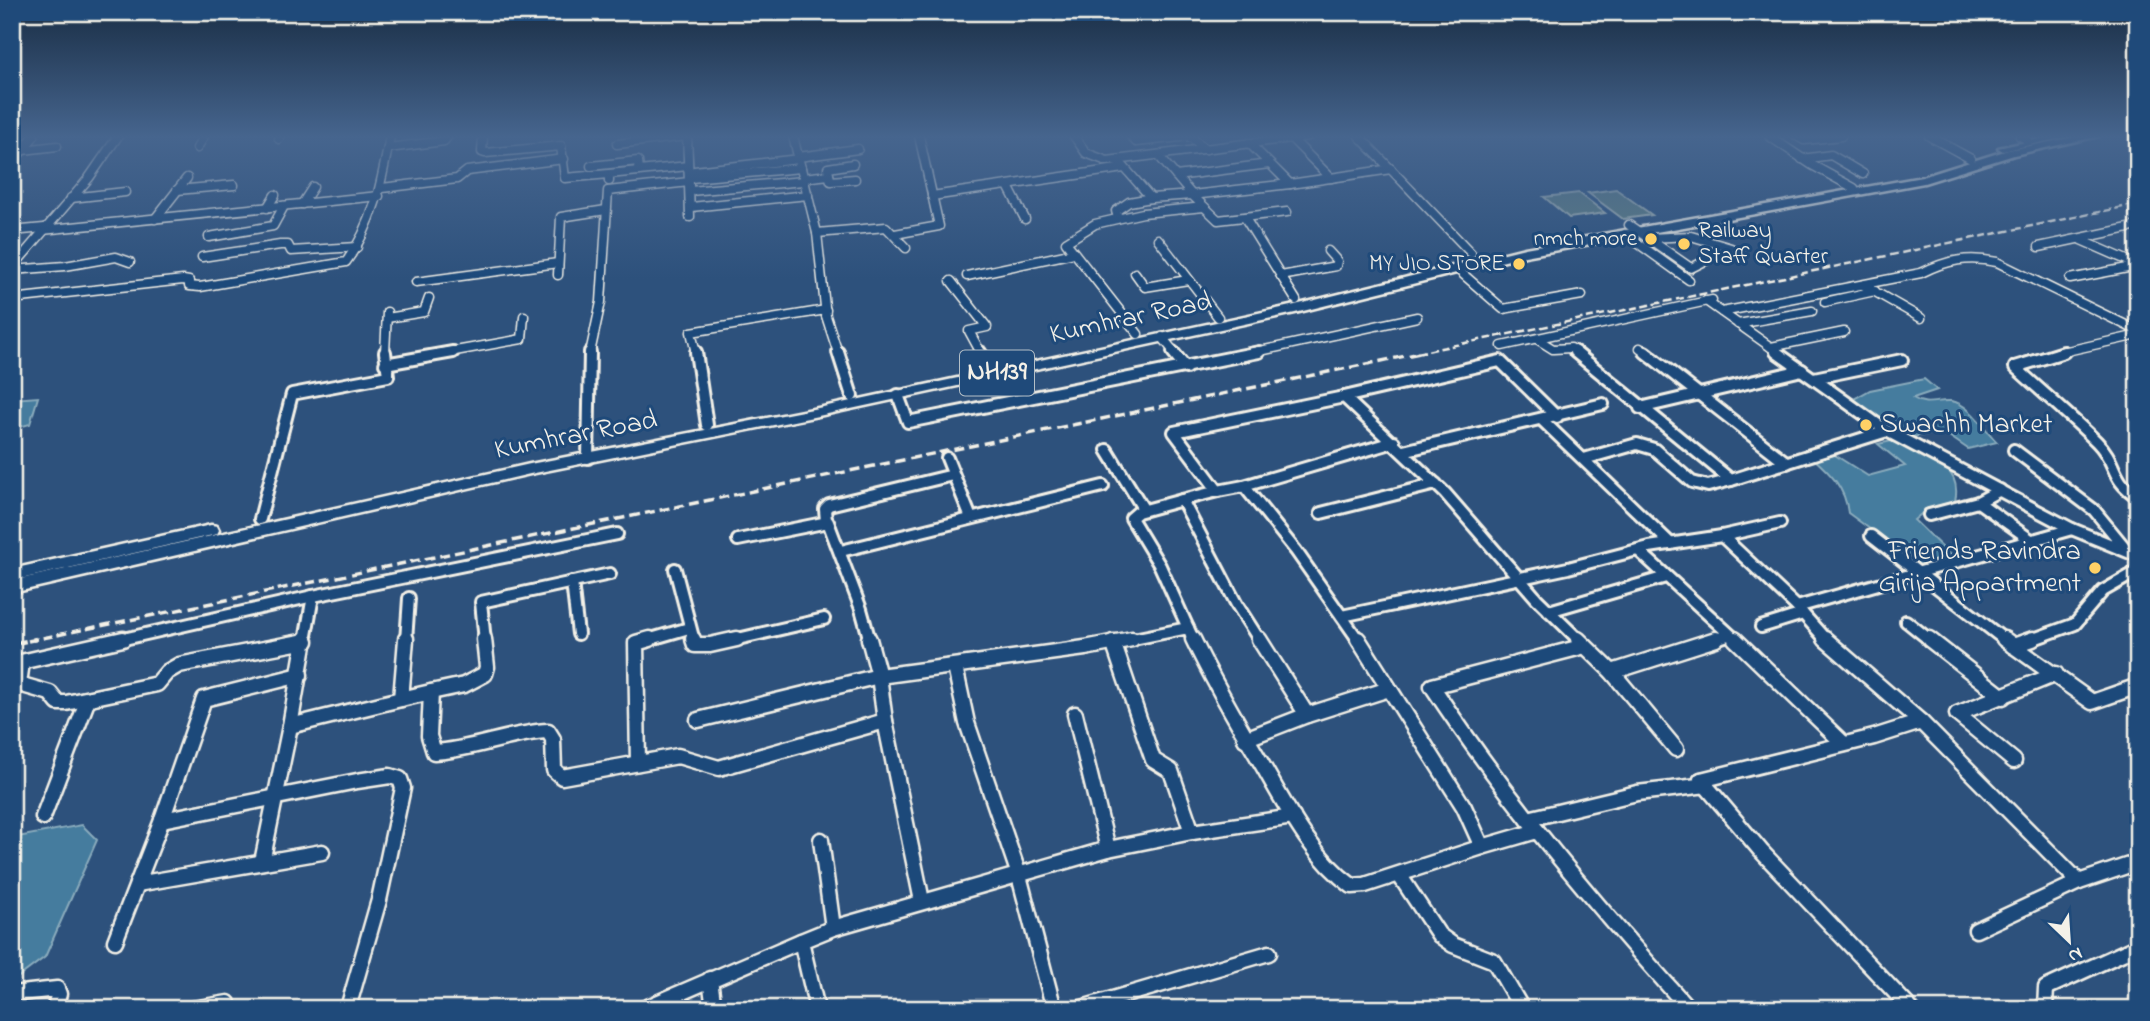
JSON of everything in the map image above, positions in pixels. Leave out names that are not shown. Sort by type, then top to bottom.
[{"type":"highway","name":"Kumhrar Road","points":[[12,575],[355,507],[707,425],[742,423],[989,366],[1141,337],[1162,337],[1295,309],[1456,268],[1882,184]]},
{"type":"highway","name":"Kumhrar Road","points":[[12,587],[193,540],[260,519],[587,453],[898,395],[1296,300],[1471,253],[1636,232],[1889,184]]},
{"type":"street","points":[[12,269],[84,184]]},
{"type":"street","points":[[155,219],[182,184]]},
{"type":"street","points":[[177,190],[234,184]]},
{"type":"street","points":[[12,299],[183,280],[189,281],[189,286],[192,287],[238,282],[340,264],[351,258],[357,247],[382,184]]},
{"type":"street","points":[[12,231],[267,208],[431,184]]},
{"type":"street","points":[[587,453],[590,345],[601,302],[608,184]]},
{"type":"street","points":[[608,191],[654,184]]},
{"type":"street","points":[[689,184],[690,217]]},
{"type":"street","points":[[805,184],[817,233],[826,310],[852,396]]},
{"type":"street","points":[[895,234],[939,226],[929,184]]},
{"type":"street","points":[[932,196],[1023,184]]},
{"type":"street","points":[[1138,184],[1151,198]]},
{"type":"street","points":[[1182,184],[1219,220],[1287,212]]},
{"type":"street","points":[[1118,218],[1116,211],[1122,205],[1151,198],[1290,184]]},
{"type":"street","points":[[1405,184],[1471,253]]},
{"type":"street","points":[[1846,184],[1854,188]]},
{"type":"street","points":[[1008,186],[1026,219]]},
{"type":"street","points":[[302,204],[313,187]]},
{"type":"street","points":[[71,198],[125,192]]},
{"type":"street","points":[[267,208],[275,195]]},
{"type":"street","points":[[691,207],[808,195]]},
{"type":"street","points":[[209,237],[273,226],[284,206]]},
{"type":"street","points":[[1141,337],[1066,242],[1095,223],[1204,207]]},
{"type":"street","points":[[558,275],[561,216],[607,210]]},
{"type":"street","points":[[1245,218],[1296,300]]},
{"type":"street","points":[[817,233],[881,226],[890,229],[906,248]]},
{"type":"street","points":[[2039,247],[2135,228]]},
{"type":"street","points":[[1636,232],[1707,237],[1731,248],[1691,268],[1636,232]]},
{"type":"street","points":[[1636,232],[1689,279]]},
{"type":"street","points":[[1158,239],[1218,317]]},
{"type":"street","points":[[2081,240],[2138,265]]},
{"type":"street","points":[[202,257],[280,245],[288,245],[290,251],[311,248],[328,251],[357,247]]},
{"type":"street","points":[[1281,276],[1336,265],[1337,261],[1328,251]]},
{"type":"street","points":[[967,276],[1074,253]]},
{"type":"street","points":[[12,269],[65,265],[116,257],[130,262]]},
{"type":"street","points":[[2128,260],[2138,258]]},
{"type":"street","points":[[1722,312],[1921,273],[1941,263],[1986,259],[2011,268],[2138,333]]},
{"type":"street","points":[[416,282],[558,263]]},
{"type":"street","points":[[2070,279],[2138,265]]},
{"type":"street","points":[[1456,268],[1503,309],[1582,295]]},
{"type":"street","points":[[1135,273],[1145,287],[1188,280]]},
{"type":"street","points":[[951,281],[988,327],[969,331],[989,366]]},
{"type":"street","points":[[1863,285],[1921,318]]},
{"type":"street","points":[[1825,302],[1875,291]]},
{"type":"street","points":[[260,519],[292,394],[388,376],[385,364],[387,315],[424,312],[429,298]]},
{"type":"street","points":[[1502,346],[1710,300],[1738,324],[1887,431],[2072,528],[2133,554]]},
{"type":"street","points":[[707,425],[699,365],[691,332],[826,310]]},
{"type":"street","points":[[1738,324],[1812,312]]},
{"type":"street","points":[[385,364],[522,339],[524,316]]},
{"type":"street","points":[[898,395],[908,422],[1186,368],[1417,317]]},
{"type":"street","points":[[1771,347],[1844,332]]},
{"type":"street","points":[[2138,333],[2075,348],[2015,367],[2098,443],[2112,461],[2112,475],[2118,483],[2138,497]]},
{"type":"street","points":[[1162,337],[1186,368]]},
{"type":"street","points":[[1537,339],[1553,349],[1571,348],[1640,408],[1731,480]]},
{"type":"street","points":[[1640,348],[1787,463]]},
{"type":"street","points":[[1814,378],[1902,360]]},
{"type":"street","points":[[1218,491],[1174,432],[1500,361],[1557,417]]},
{"type":"street","points":[[1640,408],[1802,370]]},
{"type":"street","points":[[1344,397],[1436,484],[1519,579],[1612,672],[1676,749]]},
{"type":"street","points":[[1603,404],[1557,417],[1398,447],[1144,510],[1130,518],[1160,566],[1214,683],[1245,739],[1293,817],[1333,873],[1352,886],[1400,876],[1482,847],[1533,825],[1637,793],[1707,785]]},
{"type":"street","points":[[1542,420],[1671,544]]},
{"type":"street","points":[[1584,459],[1637,443],[1654,449],[1692,482],[1708,486],[1887,431]]},
{"type":"street","points":[[1107,450],[1144,510]]},
{"type":"street","points":[[2014,450],[2094,510],[2133,554]]},
{"type":"street","points":[[947,458],[971,517]]},
{"type":"street","points":[[922,901],[885,721],[879,676],[861,609],[841,551],[826,522],[825,509],[829,505],[953,475]]},
{"type":"street","points":[[1321,513],[1436,484]]},
{"type":"street","points":[[841,551],[1103,486]]},
{"type":"street","points":[[1244,486],[1296,551],[1375,663],[1464,807],[1482,847]]},
{"type":"street","points":[[1929,515],[1978,502],[2000,490]]},
{"type":"street","points":[[1182,500],[1237,605],[1307,715]]},
{"type":"street","points":[[1978,502],[2031,540]]},
{"type":"street","points":[[738,540],[826,522]]},
{"type":"street","points":[[1342,617],[1638,550],[1780,523]]},
{"type":"street","points":[[1761,627],[1800,610],[2072,528]]},
{"type":"street","points":[[306,641],[179,665],[166,672],[157,684],[88,699],[58,703],[50,693],[40,688],[19,684],[17,663],[313,596],[617,534]]},
{"type":"street","points":[[1722,536],[1800,610],[1816,631],[1921,722],[2079,882]]},
{"type":"street","points":[[1871,536],[2013,646],[2092,702],[2138,686]]},
{"type":"street","points":[[1638,550],[1728,635],[1801,698],[1844,744]]},
{"type":"street","points":[[675,569],[695,645],[702,646],[824,620]]},
{"type":"street","points":[[2013,646],[2074,624],[2103,591],[2138,571]]},
{"type":"street","points":[[290,726],[464,685],[485,674],[487,667],[481,601],[610,574]]},
{"type":"street","points":[[1549,611],[1666,577]]},
{"type":"street","points":[[572,582],[578,634]]},
{"type":"street","points":[[262,862],[300,675],[313,596]]},
{"type":"street","points":[[401,699],[409,598]]},
{"type":"street","points":[[1906,621],[2003,697]]},
{"type":"street","points":[[639,763],[636,643],[689,628]]},
{"type":"street","points":[[698,720],[879,676],[955,667],[1188,628]]},
{"type":"street","points":[[1612,672],[1728,635]]},
{"type":"street","points":[[1112,642],[1153,760],[1171,771],[1192,832]]},
{"type":"street","points":[[1586,646],[1432,686],[1478,756],[1595,904],[1689,1009]]},
{"type":"street","points":[[955,667],[967,723],[1018,872],[1054,1009]]},
{"type":"street","points":[[2014,761],[1957,714],[2056,674]]},
{"type":"street","points":[[115,941],[162,820],[204,699],[300,675]]},
{"type":"street","points":[[1245,739],[1307,715],[1390,689]]},
{"type":"street","points":[[431,692],[429,736],[434,752],[458,750],[518,734],[548,731],[553,739],[554,769],[562,776],[678,756],[689,757],[706,766],[719,768],[885,721]]},
{"type":"street","points":[[43,817],[88,699]]},
{"type":"street","points":[[1075,714],[1108,849]]},
{"type":"street","points":[[1911,1009],[1761,851],[1702,780],[1921,722]]},
{"type":"street","points":[[162,820],[373,778],[390,776],[400,779],[403,788],[381,890],[350,1001]]},
{"type":"street","points":[[643,1009],[833,928],[1018,872],[1108,849],[1192,832],[1293,817]]},
{"type":"street","points":[[821,841],[833,928]]},
{"type":"street","points":[[137,884],[322,852]]},
{"type":"street","points":[[1976,930],[2079,882],[2138,862]]},
{"type":"street","points":[[1400,876],[1439,935],[1453,945],[1494,961],[1522,1009]]},
{"type":"street","points":[[801,941],[817,1009]]},
{"type":"street","points":[[2045,1009],[2046,988],[2138,946]]},
{"type":"street","points":[[1078,1009],[1269,953]]},
{"type":"street","points":[[710,979],[714,1009]]},
{"type":"street","points":[[12,994],[57,989],[59,994],[54,1009]]},
{"type":"street","points":[[192,1009],[228,1003]]},
{"type":"green space","points":[[1616,189],[1652,215],[1623,219],[1588,193]]},
{"type":"green space","points":[[1579,193],[1605,213],[1569,218],[1544,197]]},
{"type":"water","points":[[18,374],[13,399],[38,397],[30,424],[12,429],[12,375]]},
{"type":"water","points":[[1924,379],[1937,390],[1913,398],[1927,403],[1958,403],[1970,412],[1997,442],[1968,449],[1943,432],[1912,437],[1893,430],[1854,399],[1870,390]]},
{"type":"water","points":[[1896,440],[1939,462],[1953,478],[1956,488],[1955,501],[1927,509],[1914,520],[1953,558],[1919,565],[1848,513],[1844,496],[1836,482],[1812,457],[1830,452],[1868,476],[1905,466],[1878,444]]},
{"type":"water","points":[[82,825],[97,840],[45,957],[12,982],[12,838]]},
{"type":"railway","points":[[1417,353],[2138,204]]},
{"type":"railway","points":[[28,641],[1425,352]]},
{"type":"railway","points":[[12,644],[36,639]]},
{"type":"place","name":"nmch more","points":[[1651,239]]},
{"type":"place","name":"Railway Staff Quarter","points":[[1684,244]]},
{"type":"place","name":"MY JIO STORE","points":[[1519,264]]},
{"type":"place","name":"Swachh Market","points":[[1866,425]]},
{"type":"place","name":"Friends Ravindra Girija Appartment","points":[[2095,568]]}]
